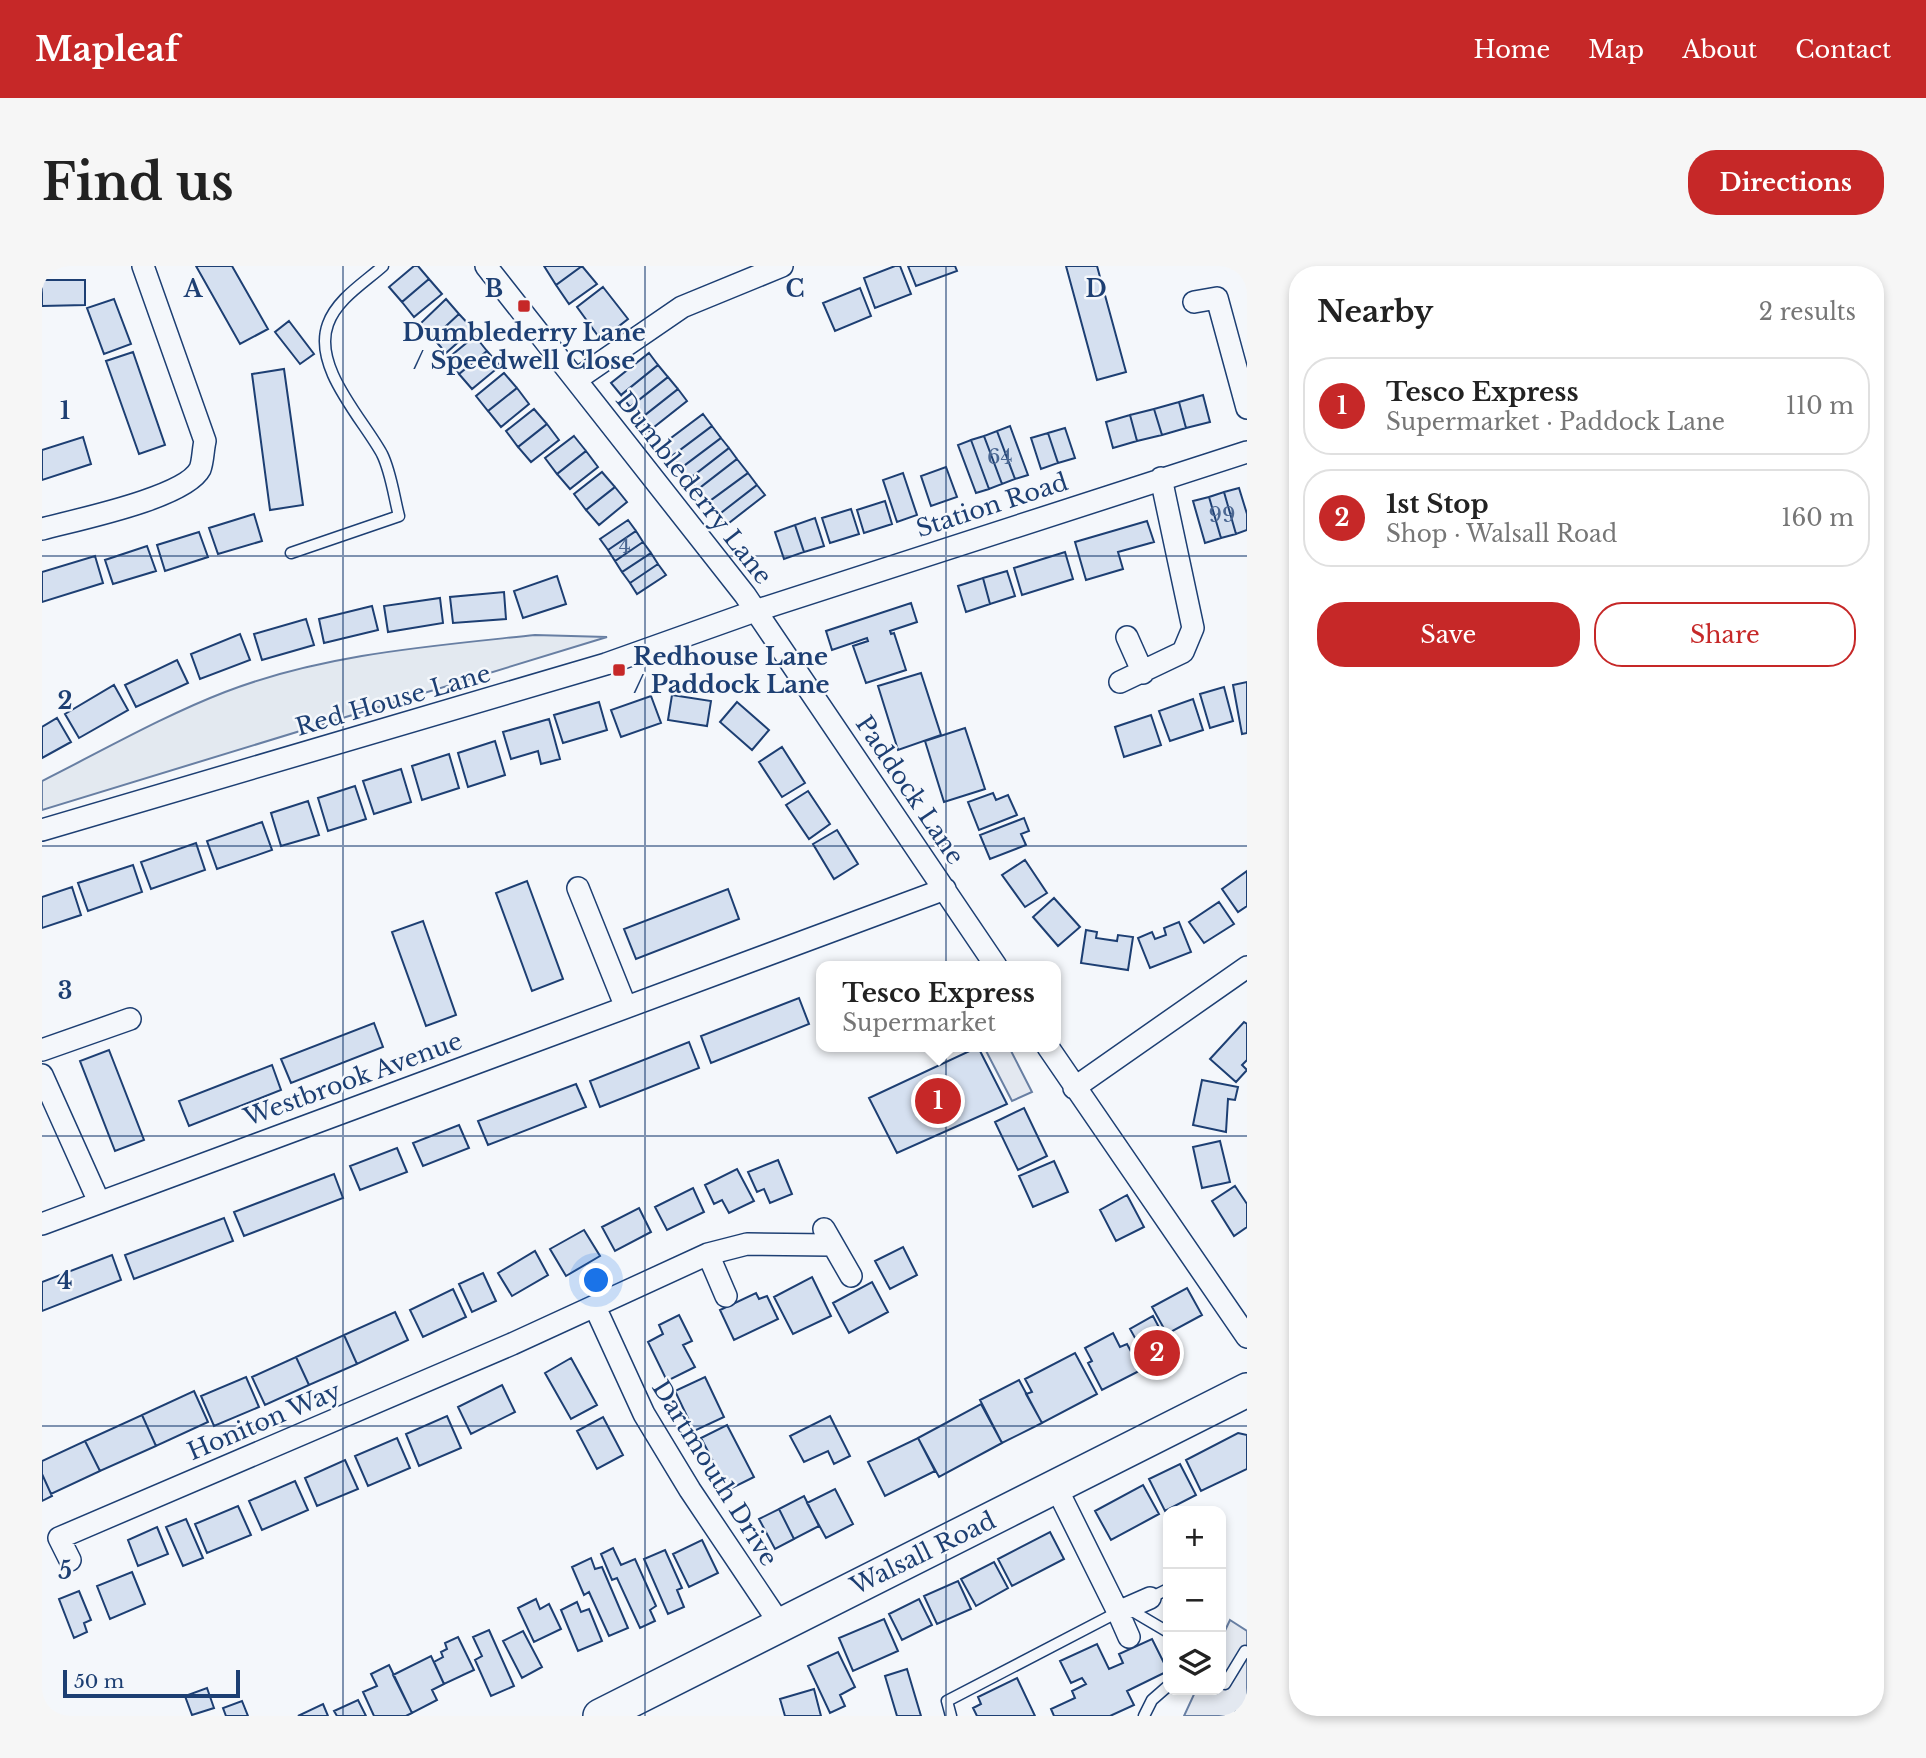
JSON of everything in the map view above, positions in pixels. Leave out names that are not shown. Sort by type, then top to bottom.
[{"type":"main road","name":"Walsall Road","points":[[619,1712],[780,1624],[1247,1390]]},
{"type":"street","points":[[42,529],[159,497],[188,482],[200,468],[205,442],[143,266]]},
{"type":"street","name":"Dumblederry Lane","points":[[486,266],[577,379],[755,611]]},
{"type":"street","points":[[577,379],[682,307],[782,266]]},
{"type":"street","points":[[1194,302],[1217,298],[1247,408]]},
{"type":"street","name":"Station Road","points":[[755,611],[1247,452]]},
{"type":"street","points":[[1120,682],[1183,652],[1193,628],[1161,478]]},
{"type":"street","name":"Red House Lane","points":[[42,830],[580,672],[755,611]]},
{"type":"street","name":"Paddock Lane","points":[[755,611],[993,961]]},
{"type":"street","points":[[1127,637],[1143,673]]},
{"type":"street","points":[[578,888],[625,1005]]},
{"type":"street","name":"Westbrook Avenue","points":[[42,1224],[625,1005],[946,889]]},
{"type":"street","points":[[1074,1088],[1247,967]]},
{"type":"street","points":[[42,1050],[130,1019]]},
{"type":"street","points":[[1051,1052],[1247,1337]]},
{"type":"street","points":[[42,1074],[99,1202]]},
{"type":"street","name":"Honiton Way","points":[[70,1560],[59,1538],[517,1353],[595,1307],[708,1254],[747,1244],[828,1237],[850,1276]]},
{"type":"street","points":[[708,1254],[726,1296]]},
{"type":"street","name":"Dartmouth Drive","points":[[595,1307],[644,1414],[690,1490],[780,1624]]},
{"type":"street","points":[[1056,1487],[1122,1610],[1129,1637]]},
{"type":"street","points":[[1122,1610],[1159,1593]]},
{"type":"lane","points":[[291,553],[399,516],[382,455],[356,418],[333,373],[327,347],[327,326],[337,305],[383,266]]},
{"type":"lane","points":[[951,1716],[947,1701],[1122,1610],[1163,1630]]},
{"type":"lane","points":[[1226,1682],[1244,1651],[1247,1653]]},
{"type":"lane","points":[[1144,1716],[1152,1700],[1163,1690]]},
{"type":"lane","points":[[1239,1716],[1247,1713]]},
{"type":"shaded area","points":[[535,635],[607,637],[42,810],[42,781],[156,723],[225,692],[262,679],[339,660]]},
{"type":"shaded area","points":[[987,1052],[1012,1052],[1032,1092],[1012,1101]]},
{"type":"shaded area","points":[[1230,1620],[1247,1631],[1247,1716],[1184,1716],[1194,1695],[1226,1695],[1226,1628]]},
{"type":"building","points":[[196,266],[232,266],[268,329],[240,344]]},
{"type":"building","points":[[414,266],[418,266],[429,279],[402,302],[389,287]]},
{"type":"building","points":[[544,266],[582,266],[556,285]]},
{"type":"building","points":[[582,266],[597,284],[569,304],[556,285]]},
{"type":"building","points":[[900,266],[911,294],[875,308],[864,278]]},
{"type":"building","points":[[908,266],[955,266],[957,271],[916,286]]},
{"type":"building","points":[[1066,266],[1097,266],[1126,372],[1097,380]]},
{"type":"building","points":[[429,279],[442,294],[414,317],[402,302]]},
{"type":"building","points":[[42,280],[85,280],[85,305],[42,306]]},
{"type":"building","points":[[603,287],[628,319],[601,340],[577,307]]},
{"type":"building","points":[[860,288],[871,316],[835,331],[823,303]]},
{"type":"building","points":[[114,299],[131,344],[104,354],[87,308]]},
{"type":"building","points":[[446,299],[459,314],[433,338],[420,324]]},
{"type":"building","points":[[459,314],[473,329],[446,353],[433,338]]},
{"type":"building","points":[[289,321],[314,354],[300,364],[275,332]]},
{"type":"building","points":[[475,336],[487,351],[459,374],[447,359]]},
{"type":"building","points":[[487,351],[500,366],[472,389],[459,374]]},
{"type":"building","points":[[133,352],[165,445],[139,454],[106,361]]},
{"type":"building","points":[[649,353],[658,365],[621,395],[611,383]]},
{"type":"building","points":[[658,365],[668,377],[630,407],[621,395]]},
{"type":"building","points":[[284,369],[303,505],[270,510],[252,374]]},
{"type":"building","points":[[504,373],[517,388],[488,411],[476,396]]},
{"type":"building","points":[[668,377],[678,389],[640,419],[630,407]]},
{"type":"building","points":[[517,388],[529,404],[501,427],[488,411]]},
{"type":"building","points":[[678,389],[687,401],[649,431],[640,419]]},
{"type":"building","points":[[1203,395],[1210,422],[1186,428],[1179,402]]},
{"type":"building","points":[[1179,402],[1186,428],[1162,435],[1154,409]]},
{"type":"building","points":[[534,409],[547,424],[518,447],[506,431]]},
{"type":"building","points":[[1154,409],[1162,435],[1137,441],[1130,415]]},
{"type":"building","points":[[703,414],[712,426],[672,456],[663,444]]},
{"type":"building","points":[[1130,415],[1137,441],[1113,448],[1106,422]]},
{"type":"building","points":[[547,424],[559,440],[531,462],[518,447]]},
{"type":"building","points":[[712,426],[721,438],[681,468],[672,456]]},
{"type":"building","points":[[1010,426],[1028,475],[1015,479],[997,431]]},
{"type":"building","points":[[1065,428],[1075,458],[1058,463],[1048,433]]},
{"type":"building","points":[[997,431],[1015,479],[1002,484],[984,436]]},
{"type":"building","points":[[1048,433],[1058,463],[1041,469],[1031,438]]},
{"type":"building","points":[[574,436],[586,451],[557,474],[545,458]]},
{"type":"building","points":[[984,436],[1002,484],[989,489],[971,440]]},
{"type":"building","points":[[83,437],[91,464],[42,480],[42,450]]},
{"type":"building","points":[[721,438],[729,448],[689,479],[681,468]]},
{"type":"building","points":[[971,440],[989,489],[976,493],[958,445]]},
{"type":"building","points":[[729,448],[737,459],[697,490],[689,479]]},
{"type":"building","points":[[586,451],[598,467],[570,489],[557,474]]},
{"type":"building","points":[[737,459],[748,473],[707,503],[697,490]]},
{"type":"building","points":[[946,467],[957,497],[931,506],[921,476]]},
{"type":"building","points":[[602,472],[615,487],[586,510],[574,494]]},
{"type":"building","points":[[748,473],[757,485],[717,516],[707,503]]},
{"type":"building","points":[[903,473],[917,515],[897,522],[883,480]]},
{"type":"building","points":[[757,485],[765,495],[725,526],[717,516]]},
{"type":"building","points":[[615,487],[627,502],[599,525],[586,510]]},
{"type":"building","points":[[1239,488],[1247,514],[1247,530],[1236,534],[1224,492]]},
{"type":"building","points":[[1224,492],[1236,534],[1221,538],[1209,497]]},
{"type":"building","points":[[1209,497],[1221,538],[1205,543],[1193,501]]},
{"type":"building","points":[[885,501],[892,524],[864,533],[857,510]]},
{"type":"building","points":[[851,509],[859,534],[830,543],[822,518]]},
{"type":"building","points":[[254,514],[262,541],[218,554],[209,528]]},
{"type":"building","points":[[815,518],[824,546],[804,552],[795,525]]},
{"type":"building","points":[[628,520],[636,531],[608,550],[600,539]]},
{"type":"building","points":[[1147,521],[1154,542],[1118,552],[1123,569],[1086,580],[1075,542]]},
{"type":"building","points":[[795,525],[804,552],[784,559],[775,532]]},
{"type":"building","points":[[636,531],[643,542],[615,561],[608,550]]},
{"type":"building","points":[[199,532],[208,557],[165,571],[157,545]]},
{"type":"building","points":[[643,542],[651,553],[622,572],[615,561]]},
{"type":"building","points":[[147,546],[156,571],[113,584],[105,560]]},
{"type":"building","points":[[1065,552],[1073,579],[1022,595],[1014,568]]},
{"type":"building","points":[[651,553],[658,564],[630,583],[622,572]]},
{"type":"building","points":[[95,556],[103,583],[42,602],[42,572]]},
{"type":"building","points":[[658,564],[666,575],[637,594],[630,583]]},
{"type":"building","points":[[1007,571],[1015,596],[990,604],[983,578]]},
{"type":"building","points":[[557,576],[566,604],[523,618],[514,591]]},
{"type":"building","points":[[983,578],[990,604],[966,612],[958,586]]},
{"type":"building","points":[[504,592],[506,619],[453,623],[450,597]]},
{"type":"building","points":[[440,598],[443,623],[388,632],[384,606]]},
{"type":"building","points":[[911,603],[917,622],[890,631],[891,634],[894,633],[906,670],[866,683],[853,646],[868,641],[867,638],[832,650],[826,631]]},
{"type":"building","points":[[372,606],[378,630],[324,643],[319,619]]},
{"type":"building","points":[[306,619],[314,645],[262,660],[254,634]]},
{"type":"building","points":[[240,634],[250,660],[200,679],[191,654]]},
{"type":"building","points":[[177,660],[188,683],[136,707],[125,685]]},
{"type":"building","points":[[921,673],[941,735],[898,750],[878,686]]},
{"type":"building","points":[[1247,682],[1247,733],[1242,734],[1233,685]]},
{"type":"building","points":[[114,685],[128,710],[79,738],[65,714]]},
{"type":"building","points":[[1224,687],[1233,721],[1210,728],[1200,694]]},
{"type":"building","points":[[672,695],[711,701],[707,726],[668,720]]},
{"type":"building","points":[[651,696],[661,723],[621,737],[611,710]]},
{"type":"building","points":[[1193,699],[1203,730],[1170,741],[1159,711]]},
{"type":"building","points":[[599,702],[607,730],[563,743],[554,715]]},
{"type":"building","points":[[737,702],[769,730],[752,750],[720,722]]},
{"type":"building","points":[[1151,715],[1161,745],[1124,757],[1115,727]]},
{"type":"building","points":[[57,718],[71,742],[42,758],[42,727]]},
{"type":"building","points":[[549,719],[560,759],[541,764],[538,751],[511,759],[503,732]]},
{"type":"building","points":[[965,728],[985,789],[944,802],[925,741]]},
{"type":"building","points":[[495,741],[505,775],[468,787],[458,753]]},
{"type":"building","points":[[782,747],[805,783],[782,797],[759,762]]},
{"type":"building","points":[[449,754],[459,788],[422,800],[412,766]]},
{"type":"building","points":[[401,769],[411,802],[374,814],[363,781]]},
{"type":"building","points":[[355,786],[366,819],[328,831],[318,798]]},
{"type":"building","points":[[808,791],[830,824],[809,839],[786,805]]},
{"type":"building","points":[[993,793],[996,800],[1008,795],[1017,815],[979,830],[968,802]]},
{"type":"building","points":[[308,801],[319,835],[281,846],[271,813]]},
{"type":"building","points":[[1024,818],[1029,831],[1021,834],[1026,845],[990,859],[980,835]]},
{"type":"building","points":[[262,822],[272,850],[217,869],[207,841]]},
{"type":"building","points":[[837,830],[858,864],[834,879],[813,844]]},
{"type":"building","points":[[196,843],[205,870],[151,889],[141,862]]},
{"type":"building","points":[[1025,860],[1047,893],[1025,907],[1002,875]]},
{"type":"building","points":[[133,865],[142,892],[88,911],[78,883]]},
{"type":"building","points":[[1247,871],[1247,906],[1238,912],[1222,889]]},
{"type":"building","points":[[527,881],[563,979],[532,991],[496,893]]},
{"type":"building","points":[[72,887],[81,915],[42,928],[42,897]]},
{"type":"building","points":[[728,889],[739,919],[636,959],[624,929]]},
{"type":"building","points":[[1054,898],[1080,927],[1058,946],[1033,917]]},
{"type":"building","points":[[1219,902],[1234,924],[1204,943],[1189,922]]},
{"type":"building","points":[[423,921],[456,1015],[426,1026],[392,932]]},
{"type":"building","points":[[1179,922],[1191,952],[1150,968],[1138,938],[1152,932],[1155,939],[1166,935],[1164,928]]},
{"type":"building","points":[[1086,930],[1097,932],[1096,938],[1117,941],[1118,935],[1133,937],[1128,970],[1081,963]]},
{"type":"building","points":[[799,998],[809,1024],[711,1063],[701,1036]]},
{"type":"building","points":[[1244,1022],[1247,1024],[1247,1060],[1242,1065],[1247,1070],[1236,1082],[1210,1059]]},
{"type":"building","points":[[374,1023],[383,1047],[291,1083],[281,1059]]},
{"type":"building","points":[[689,1042],[699,1068],[600,1107],[590,1081]]},
{"type":"building","points":[[109,1050],[144,1140],[115,1151],[80,1061]]},
{"type":"building","points":[[967,1052],[981,1052],[1007,1104],[897,1153],[869,1098]]},
{"type":"building","points":[[272,1065],[281,1090],[189,1126],[179,1101]]},
{"type":"building","points":[[1202,1080],[1238,1087],[1235,1100],[1228,1099],[1226,1132],[1193,1125]]},
{"type":"building","points":[[576,1084],[586,1107],[488,1145],[478,1121]]},
{"type":"building","points":[[1024,1108],[1047,1156],[1018,1170],[995,1122]]},
{"type":"building","points":[[459,1125],[469,1148],[423,1166],[413,1143]]},
{"type":"building","points":[[1220,1141],[1230,1182],[1202,1188],[1193,1147]]},
{"type":"building","points":[[397,1148],[407,1172],[360,1190],[350,1166]]},
{"type":"building","points":[[778,1160],[792,1194],[770,1203],[764,1189],[757,1192],[748,1172]]},
{"type":"building","points":[[1054,1161],[1068,1192],[1033,1207],[1019,1176]]},
{"type":"building","points":[[737,1169],[754,1201],[729,1213],[722,1200],[714,1204],[705,1185]]},
{"type":"building","points":[[334,1174],[343,1198],[244,1236],[234,1212]]},
{"type":"building","points":[[1235,1186],[1247,1204],[1247,1227],[1234,1236],[1212,1201]]},
{"type":"building","points":[[693,1188],[704,1212],[667,1230],[655,1207]]},
{"type":"building","points":[[1127,1195],[1144,1227],[1116,1241],[1100,1210]]},
{"type":"building","points":[[639,1208],[651,1232],[615,1251],[602,1227]]},
{"type":"building","points":[[224,1218],[233,1241],[134,1279],[125,1255]]},
{"type":"building","points":[[584,1230],[600,1256],[566,1276],[550,1249]]},
{"type":"building","points":[[903,1247],[917,1275],[890,1289],[875,1261]]},
{"type":"building","points":[[535,1251],[548,1275],[512,1296],[498,1273]]},
{"type":"building","points":[[112,1255],[121,1280],[42,1311],[42,1282]]},
{"type":"building","points":[[483,1273],[496,1301],[472,1312],[459,1284]]},
{"type":"building","points":[[812,1277],[831,1316],[793,1334],[774,1297]]},
{"type":"building","points":[[872,1282],[888,1312],[849,1333],[833,1303]]},
{"type":"building","points":[[1187,1288],[1202,1315],[1167,1334],[1152,1307]]},
{"type":"building","points":[[453,1289],[466,1317],[423,1337],[410,1310]]},
{"type":"building","points":[[756,1293],[759,1299],[767,1296],[778,1319],[734,1340],[720,1310]]},
{"type":"building","points":[[395,1312],[408,1340],[357,1364],[344,1335]]},
{"type":"building","points":[[679,1315],[692,1341],[683,1345],[695,1367],[667,1381],[648,1342],[663,1334],[659,1325]]},
{"type":"building","points":[[1153,1316],[1176,1360],[1154,1372],[1130,1329]]},
{"type":"building","points":[[1113,1333],[1120,1347],[1127,1344],[1141,1370],[1102,1390],[1088,1363],[1092,1361],[1085,1348]]},
{"type":"building","points":[[344,1335],[357,1364],[309,1385],[296,1357]]},
{"type":"building","points":[[1075,1353],[1097,1394],[1042,1423],[1026,1394],[1032,1392],[1025,1379]]},
{"type":"building","points":[[296,1357],[309,1385],[265,1405],[252,1377]]},
{"type":"building","points":[[571,1358],[597,1405],[571,1419],[545,1373]]},
{"type":"building","points":[[246,1377],[259,1407],[214,1426],[201,1396]]},
{"type":"building","points":[[705,1377],[724,1417],[694,1431],[675,1391]]},
{"type":"building","points":[[1019,1380],[1042,1423],[1002,1443],[980,1400]]},
{"type":"building","points":[[502,1385],[515,1412],[471,1434],[458,1407]]},
{"type":"building","points":[[194,1391],[208,1422],[156,1446],[142,1415]]},
{"type":"building","points":[[981,1404],[1002,1443],[939,1477],[918,1438]]},
{"type":"building","points":[[142,1415],[156,1446],[100,1471],[85,1441]]},
{"type":"building","points":[[447,1416],[461,1448],[419,1466],[406,1434]]},
{"type":"building","points":[[830,1416],[850,1456],[834,1464],[828,1451],[804,1462],[790,1436]]},
{"type":"building","points":[[603,1417],[623,1455],[597,1469],[577,1431]]},
{"type":"building","points":[[727,1425],[754,1477],[728,1490],[701,1438]]},
{"type":"building","points":[[1238,1433],[1247,1435],[1247,1469],[1201,1491],[1186,1460]]},
{"type":"building","points":[[397,1438],[410,1468],[368,1486],[355,1456]]},
{"type":"building","points":[[918,1438],[935,1471],[885,1496],[868,1462]]},
{"type":"building","points":[[85,1441],[100,1471],[51,1494],[42,1474],[42,1461]]},
{"type":"building","points":[[345,1460],[358,1489],[317,1506],[305,1478]]},
{"type":"building","points":[[1180,1464],[1196,1495],[1175,1506],[1163,1507],[1149,1479]]},
{"type":"building","points":[[42,1474],[52,1496],[42,1501]]},
{"type":"building","points":[[295,1481],[308,1510],[262,1530],[249,1501]]},
{"type":"building","points":[[1143,1485],[1159,1514],[1111,1540],[1095,1511]]},
{"type":"building","points":[[835,1489],[853,1524],[826,1538],[807,1503]]},
{"type":"building","points":[[804,1496],[819,1526],[794,1539],[779,1509]]},
{"type":"building","points":[[238,1506],[251,1535],[207,1553],[195,1524]]},
{"type":"building","points":[[779,1509],[794,1539],[775,1549],[759,1519]]},
{"type":"building","points":[[186,1519],[203,1558],[183,1566],[166,1527]]},
{"type":"building","points":[[157,1527],[168,1554],[138,1566],[128,1540]]},
{"type":"building","points":[[1050,1532],[1064,1559],[1012,1586],[998,1559]]},
{"type":"building","points":[[702,1540],[718,1573],[689,1587],[673,1554]]},
{"type":"building","points":[[613,1548],[621,1565],[635,1559],[656,1606],[650,1610],[655,1621],[640,1628],[617,1578],[612,1580],[601,1554]]},
{"type":"building","points":[[665,1550],[682,1588],[677,1590],[684,1607],[668,1614],[644,1559]]},
{"type":"building","points":[[591,1558],[595,1569],[602,1567],[628,1628],[609,1636],[589,1592],[584,1595],[572,1567]]},
{"type":"building","points":[[994,1562],[1008,1588],[976,1606],[961,1579]]},
{"type":"building","points":[[132,1572],[145,1604],[110,1619],[97,1586]]},
{"type":"building","points":[[958,1581],[971,1609],[937,1624],[924,1596]]},
{"type":"building","points":[[79,1591],[91,1620],[84,1623],[87,1632],[74,1638],[59,1599]]},
{"type":"building","points":[[536,1599],[540,1609],[549,1604],[561,1629],[534,1642],[518,1608]]},
{"type":"building","points":[[919,1599],[932,1625],[902,1640],[889,1614]]},
{"type":"building","points":[[577,1602],[581,1612],[589,1609],[602,1641],[578,1651],[561,1610]]},
{"type":"building","points":[[884,1619],[898,1651],[853,1671],[839,1638]]},
{"type":"building","points":[[489,1630],[514,1686],[491,1696],[475,1660],[482,1656],[473,1637]]},
{"type":"building","points":[[523,1631],[542,1667],[522,1678],[503,1641]]},
{"type":"building","points":[[458,1637],[474,1670],[444,1684],[434,1662],[443,1657],[441,1652],[447,1649],[445,1643]]},
{"type":"building","points":[[1152,1639],[1163,1661],[1163,1673],[1127,1691],[1134,1705],[1110,1716],[1054,1716],[1051,1709],[1075,1698],[1072,1691],[1086,1684],[1082,1678],[1071,1683],[1060,1661],[1097,1644],[1109,1669],[1123,1663],[1119,1654]]},
{"type":"building","points":[[838,1652],[855,1687],[840,1695],[845,1706],[830,1713],[808,1666]]},
{"type":"building","points":[[431,1656],[444,1684],[432,1690],[437,1700],[412,1713],[393,1675]]},
{"type":"building","points":[[389,1665],[412,1713],[406,1716],[374,1716],[363,1692],[377,1686],[371,1674]]},
{"type":"building","points":[[907,1669],[921,1716],[897,1716],[885,1676]]},
{"type":"building","points":[[1017,1678],[1035,1716],[977,1716],[973,1708],[981,1704],[978,1697]]},
{"type":"building","points":[[207,1688],[214,1708],[192,1715],[185,1696]]},
{"type":"building","points":[[814,1689],[821,1716],[785,1716],[780,1699]]},
{"type":"building","points":[[358,1700],[366,1716],[337,1716],[334,1711]]},
{"type":"building","points":[[242,1701],[248,1716],[226,1716],[223,1708]]},
{"type":"building","points":[[323,1704],[328,1716],[298,1716]]},
{"type":"place","name":"Dumblederry Lane / Speedwell Close","points":[[524,306]]},
{"type":"place","name":"Redhouse Lane / Paddock Lane","points":[[619,670]]},
{"type":"place","name":"Tesco Express","points":[[938,1101]]},
{"type":"place","name":"1st Stop","points":[[1157,1353]]}]
